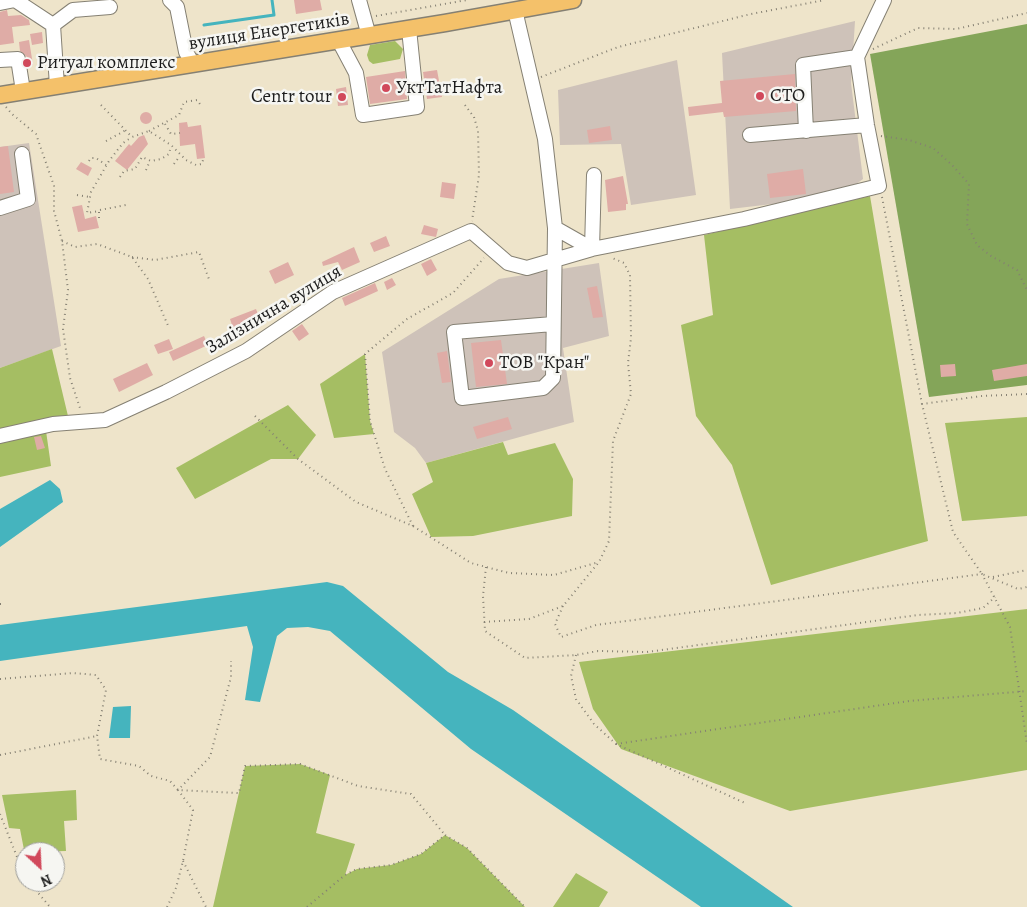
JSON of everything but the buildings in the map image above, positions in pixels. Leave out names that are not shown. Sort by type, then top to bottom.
[{"type":"main road","name":"вулиця Енергетиків","points":[[3,101],[23,91],[339,41],[515,10],[548,2],[573,0]]},
{"type":"street","points":[[0,3],[15,0],[53,25]]},
{"type":"street","points":[[170,0],[177,7],[186,52],[193,64]]},
{"type":"street","points":[[359,0],[369,36]]},
{"type":"street","points":[[470,230],[508,264],[527,268],[555,264],[592,249],[744,219],[879,186],[857,57],[884,0]]},
{"type":"street","points":[[57,86],[53,25],[73,5],[110,7]]},
{"type":"street","points":[[515,10],[545,139],[555,228],[553,378],[543,388],[462,398],[454,332],[553,324]]},
{"type":"street","points":[[339,41],[356,73],[362,115],[417,108],[409,29]]},
{"type":"street","points":[[806,131],[803,65],[857,57]]},
{"type":"street","points":[[0,60],[18,59],[23,91]]},
{"type":"street","points":[[750,135],[806,131],[868,130]]},
{"type":"street","points":[[0,208],[28,200],[22,154]]},
{"type":"street","points":[[592,249],[594,175]]},
{"type":"street","points":[[555,228],[592,249]]},
{"type":"street","name":"Залізнична вулиця","points":[[0,436],[53,424],[105,420],[166,392],[246,351],[332,292],[470,230]]},
{"type":"path","points":[[226,44],[467,0]]},
{"type":"path","points":[[532,80],[618,47],[751,14],[825,0]]},
{"type":"path","points":[[857,57],[918,28],[956,29],[1027,13]]},
{"type":"path","points":[[126,205],[87,213],[90,197],[106,165],[123,143],[179,115],[184,102],[192,99],[197,100],[202,108]]},
{"type":"path","points":[[3,101],[12,114],[36,134],[54,186],[54,211],[62,241],[68,290],[64,329],[70,378],[77,404],[86,420]]},
{"type":"path","points":[[101,105],[132,137]]},
{"type":"path","points":[[465,105],[474,117],[478,131],[479,176],[470,230]]},
{"type":"path","points":[[164,124],[171,134],[180,133]]},
{"type":"path","points":[[106,141],[126,130]]},
{"type":"path","points":[[868,130],[933,148],[952,166],[969,184],[967,224],[977,245],[991,256],[1017,270],[1027,290]]},
{"type":"path","points":[[149,131],[171,145],[180,156],[196,164],[202,164],[203,160]]},
{"type":"path","points":[[120,177],[124,171],[135,169],[142,157],[151,161],[161,159],[169,154],[171,145]]},
{"type":"path","points":[[174,164],[180,156]]},
{"type":"path","points":[[89,161],[91,158],[96,158],[106,165]]},
{"type":"path","points":[[146,170],[151,161]]},
{"type":"path","points":[[879,186],[922,404],[953,532],[982,574],[1010,627],[1027,744]]},
{"type":"path","points":[[77,195],[90,197]]},
{"type":"path","points":[[99,211],[99,218]]},
{"type":"path","points":[[62,241],[74,247],[97,244],[132,257],[155,260],[199,252],[210,282]]},
{"type":"path","points":[[592,249],[624,263],[630,275],[632,338],[628,363],[630,394],[613,440],[609,542],[599,562],[563,606],[555,624],[561,636],[596,625],[689,611],[982,574],[1018,589],[1027,588]]},
{"type":"path","points":[[413,526],[385,469],[370,421],[365,354],[407,319],[453,293],[492,250]]},
{"type":"path","points":[[132,257],[148,279],[169,328]]},
{"type":"path","points":[[922,404],[982,396],[1027,394]]},
{"type":"path","points":[[255,416],[298,459],[356,502],[413,526],[471,563],[508,574],[554,575],[599,562]]},
{"type":"path","points":[[486,567],[485,631],[525,658],[576,655],[598,651],[647,652],[918,615],[957,613],[983,608],[995,597]]},
{"type":"path","points":[[992,577],[1027,570]]},
{"type":"path","points":[[484,622],[529,619],[563,606]]},
{"type":"path","points":[[576,655],[571,676],[576,699],[594,724],[616,744],[747,804]]},
{"type":"path","points":[[178,790],[210,757],[231,677],[231,661]]},
{"type":"path","points":[[0,679],[73,673],[96,675],[106,690],[97,736],[100,759],[139,766],[151,776],[170,781],[193,810],[176,888],[167,907]]},
{"type":"path","points":[[616,744],[909,701],[1027,690]]},
{"type":"path","points":[[0,755],[97,736]]},
{"type":"path","points":[[178,790],[239,793],[245,766],[300,764],[358,786],[411,794],[445,835],[467,848],[525,907]]},
{"type":"path","points":[[0,814],[15,852]]},
{"type":"path","points":[[307,907],[345,875],[357,869],[391,865],[421,854],[445,835]]},
{"type":"path","points":[[183,861],[206,907]]},
{"type":"path","points":[[37,892],[50,907]]},
{"type":"shaded area","points":[[855,21],[851,83],[863,179],[840,196],[730,209],[722,53]]},
{"type":"shaded area","points":[[677,60],[696,195],[631,205],[621,144],[560,145],[558,90]]},
{"type":"shaded area","points":[[29,143],[61,346],[0,368],[0,147]]},
{"type":"shaded area","name":"ТОВ \"Кран\"","points":[[599,263],[609,336],[563,348],[574,422],[426,463],[415,448],[394,432],[382,352],[499,279]]},
{"type":"green space","points":[[1027,24],[1027,385],[929,397],[870,54]]},
{"type":"green space","points":[[395,41],[403,49],[400,59],[373,64],[369,61],[367,55],[370,45]]},
{"type":"green space","points":[[870,196],[928,541],[771,585],[732,465],[696,416],[681,325],[713,315],[704,235]]},
{"type":"green space","points":[[52,349],[68,416],[0,429],[0,368]]},
{"type":"green space","points":[[365,354],[370,421],[374,434],[334,438],[320,384]]},
{"type":"green space","points":[[288,405],[316,435],[298,459],[271,459],[195,499],[176,468]]},
{"type":"green space","points":[[1027,417],[1027,516],[962,521],[945,423]]},
{"type":"green space","points":[[46,431],[51,466],[0,477],[0,442]]},
{"type":"green space","points":[[503,442],[508,455],[555,443],[573,479],[572,516],[473,536],[431,537],[412,494],[433,482],[426,463]]},
{"type":"green space","points":[[1027,609],[1027,770],[790,811],[621,749],[593,709],[579,662]]},
{"type":"green space","points":[[300,764],[330,775],[316,833],[355,844],[345,875],[357,869],[391,865],[421,854],[445,835],[467,848],[525,907],[213,907],[245,766]]},
{"type":"green space","points":[[76,790],[77,820],[64,821],[66,851],[65,842],[22,842],[20,829],[9,828],[2,795]]},
{"type":"green space","points":[[576,873],[608,892],[599,907],[553,907]]},
{"type":"water","points":[[50,480],[60,489],[63,502],[0,547],[0,509]]},
{"type":"water","points":[[327,582],[343,586],[448,672],[513,710],[793,907],[701,907],[471,749],[330,631],[308,627],[287,628],[277,636],[260,702],[245,700],[253,647],[247,626],[0,661],[0,625]]},
{"type":"water","points":[[131,706],[130,738],[109,738],[113,707]]},
{"type":"waterway","points":[[204,25],[274,15],[272,0]]},
{"type":"place","name":"Ритуал комплекс","points":[[27,63]]},
{"type":"place","name":"УктТатНафта","points":[[386,88]]},
{"type":"place","name":"СТО","points":[[760,96]]},
{"type":"place","name":"Centr tour","points":[[342,97]]},
{"type":"place","name":"ТОВ \"Кран\"","points":[[489,363]]}]
